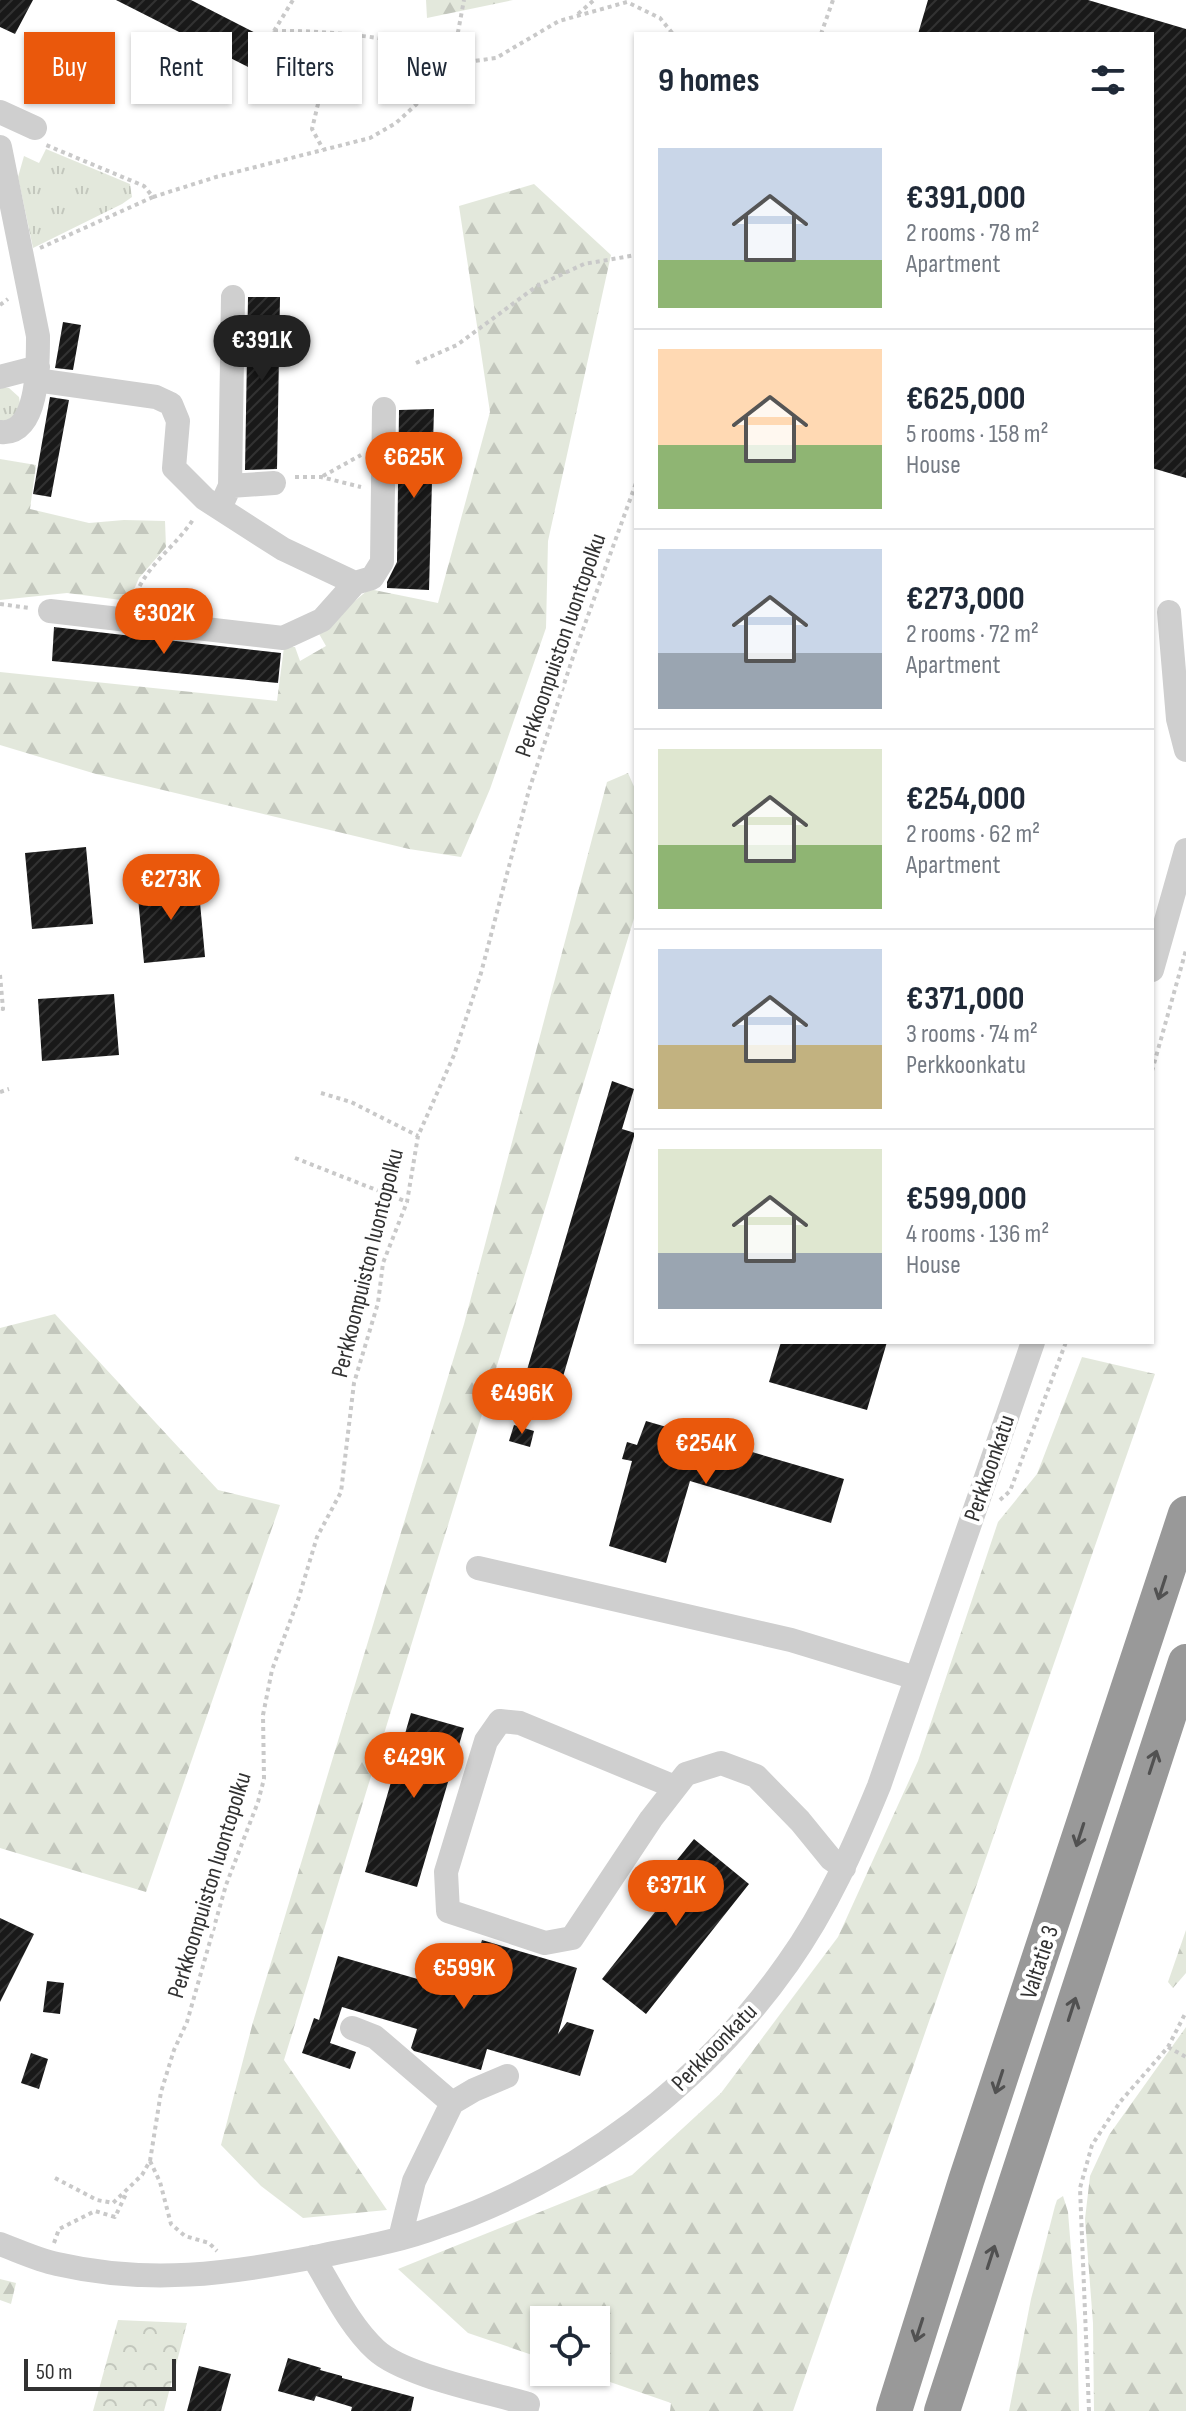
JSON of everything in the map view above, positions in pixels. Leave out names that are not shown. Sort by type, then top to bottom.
[{"type":"highway","name":"Valtatie 3","points":[[894,2411],[1186,1514]]},
{"type":"highway","name":"Valtatie 3","points":[[942,2411],[1186,1662]]},
{"type":"street","points":[[0,112],[35,134]]},
{"type":"street","points":[[0,147],[38,336],[37,373],[25,423],[17,430],[0,432]]},
{"type":"street","points":[[219,498],[233,297]]},
{"type":"street","points":[[0,377],[37,373],[156,397],[171,404],[178,421],[174,468],[219,498],[283,549],[355,583]]},
{"type":"street","points":[[50,611],[283,638],[322,620],[355,583],[372,578],[382,562],[384,409]]},
{"type":"street","points":[[219,498],[284,480]]},
{"type":"street","points":[[1169,612],[1178,719],[1186,750]]},
{"type":"street","points":[[1154,956],[1163,891],[1186,850]]},
{"type":"street","name":"Perkkoonkatu","points":[[0,2244],[54,2263],[122,2275],[224,2274],[400,2238],[435,2228],[515,2195],[572,2164],[652,2108],[711,2057],[763,1997],[790,1960],[844,1868],[879,1786],[1032,1344]]},
{"type":"street","points":[[478,1568],[791,1640],[916,1678]]},
{"type":"street","points":[[675,1787],[520,1723],[500,1721],[486,1741],[446,1872],[448,1911],[545,1943],[572,1938],[686,1774],[721,1763],[756,1776],[800,1821],[831,1859],[844,1868]]},
{"type":"street","points":[[352,2028],[375,2037],[452,2103]]},
{"type":"street","points":[[400,2238],[414,2181],[452,2103],[507,2076]]},
{"type":"street","points":[[313,2257],[359,2331],[377,2351],[395,2364],[528,2404],[526,2411]]},
{"type":"path","points":[[274,31],[293,0]]},
{"type":"path","points":[[458,32],[464,0]]},
{"type":"path","points":[[575,16],[594,0]]},
{"type":"path","points":[[822,32],[833,0]]},
{"type":"path","points":[[475,61],[496,58],[559,21],[627,1],[660,18],[671,32]]},
{"type":"path","points":[[274,31],[301,30],[378,37]]},
{"type":"path","points":[[318,104],[312,129],[323,149]]},
{"type":"path","points":[[23,256],[153,197],[370,138],[396,123],[417,104]]},
{"type":"path","points":[[35,134],[144,186],[153,197]]},
{"type":"path","points":[[416,363],[457,345],[537,286],[584,264],[634,255]]},
{"type":"path","points":[[321,477],[384,442]]},
{"type":"path","points":[[284,480],[321,477],[383,492]]},
{"type":"path","name":"Perkkoonpuiston luontopolku","points":[[53,2245],[59,2229],[95,2211],[115,2217],[128,2190],[150,2161],[161,2092],[174,2050],[187,2022],[226,1885],[264,1779],[263,1715],[272,1670],[317,1537],[341,1492],[354,1383],[378,1303],[383,1263],[407,1202],[418,1136],[454,1055],[481,973],[529,790],[634,489]]},
{"type":"path","points":[[129,620],[136,594],[149,572],[219,498]]},
{"type":"path","points":[[0,604],[50,611]]},
{"type":"path","points":[[1154,1064],[1186,950]]},
{"type":"path","points":[[0,975],[3,1009],[0,1008]]},
{"type":"path","points":[[0,1092],[9,1089]]},
{"type":"path","points":[[321,1093],[351,1102],[418,1136]]},
{"type":"path","points":[[295,1158],[407,1202]]},
{"type":"path","points":[[993,1500],[1003,1499],[1010,1491],[1065,1344]]},
{"type":"path","points":[[1089,2411],[1080,2188],[1092,2145],[1134,2084],[1168,2047],[1186,2012]]},
{"type":"path","points":[[1168,2047],[1186,2057]]},
{"type":"path","points":[[150,2161],[160,2182],[171,2224],[185,2236],[209,2243],[223,2256],[209,2257]]},
{"type":"path","points":[[55,2178],[97,2200],[113,2203],[128,2190]]},
{"type":"path","points":[[42,2242],[64,2248]]},
{"type":"green space","points":[[426,0],[513,0],[427,18]]},
{"type":"green space","points":[[46,149],[130,184],[132,197],[33,248],[18,177],[24,156],[39,163]]},
{"type":"green space","points":[[534,184],[611,255],[548,541],[546,628],[490,789],[461,857],[409,849],[96,774],[0,745],[0,672],[277,701],[284,647],[295,647],[300,661],[326,646],[318,632],[369,589],[438,603],[490,412],[459,206]]},
{"type":"green space","points":[[0,388],[9,388],[19,397],[21,410],[0,426]]},
{"type":"green space","points":[[0,459],[36,465],[30,509],[89,523],[165,521],[166,547],[139,578],[129,601],[67,593],[0,600]]},
{"type":"green space","points":[[628,773],[634,786],[634,919],[284,2060],[387,2210],[303,2218],[261,2186],[221,2145],[253,2022],[464,1324],[607,782]]},
{"type":"green space","points":[[55,1314],[218,1490],[280,1505],[146,1892],[0,1848],[0,1328]]},
{"type":"green space","points":[[1082,1357],[1155,1374],[793,2411],[670,2411],[671,2403],[610,2382],[610,2306],[530,2306],[530,2354],[468,2333],[398,2269],[632,2175],[721,2093],[838,1937],[918,1761],[998,1522],[1037,1474]]},
{"type":"green space","points":[[1186,1930],[1186,1973],[1173,1988],[1168,1982]]},
{"type":"green space","points":[[1186,2027],[1186,2411],[1094,2411],[1093,2323],[1085,2219],[1090,2176],[1109,2135]]},
{"type":"green space","points":[[1063,2196],[1068,2212],[1077,2325],[1079,2411],[1009,2411],[1031,2299],[1055,2206]]},
{"type":"green space","points":[[0,2279],[16,2283],[11,2304],[0,2300]]},
{"type":"green space","points":[[118,2320],[187,2323],[164,2411],[93,2411]]},
{"type":"building","points":[[0,0],[33,0],[15,34],[0,27]]},
{"type":"building","points":[[116,0],[191,0],[253,32],[248,32],[248,67],[232,59],[232,32],[179,32]]},
{"type":"building","points":[[928,0],[1088,0],[1186,29],[1186,478],[1154,469],[1154,32],[919,32]]},
{"type":"building","points":[[248,297],[280,297],[277,469],[245,470]]},
{"type":"building","points":[[63,322],[81,325],[73,370],[55,368]]},
{"type":"building","points":[[50,397],[69,400],[51,497],[33,494]]},
{"type":"building","points":[[434,409],[429,590],[387,588],[397,562],[399,410]]},
{"type":"building","points":[[54,627],[281,653],[278,683],[52,661]]},
{"type":"building","points":[[86,847],[93,924],[32,929],[25,853]]},
{"type":"building","points":[[198,881],[205,957],[144,963],[137,886]]},
{"type":"building","points":[[114,994],[119,1055],[42,1061],[38,999]]},
{"type":"building","points":[[612,1081],[634,1089],[622,1129],[634,1133],[634,1136],[557,1397],[522,1387]]},
{"type":"building","points":[[780,1344],[886,1344],[867,1410],[769,1382]]},
{"type":"building","points":[[646,1421],[844,1479],[831,1523],[690,1481],[666,1563],[609,1546],[632,1461],[622,1459],[627,1442],[637,1445]]},
{"type":"building","points":[[514,1425],[534,1431],[530,1447],[509,1441]]},
{"type":"building","points":[[411,1713],[464,1728],[417,1887],[365,1872]]},
{"type":"building","points":[[694,1839],[749,1884],[646,2014],[602,1979],[689,1869],[677,1860]]},
{"type":"building","points":[[0,1918],[34,1934],[0,2002]]},
{"type":"building","points":[[482,1940],[577,1968],[558,2034],[567,2022],[594,2030],[580,2076],[487,2049],[481,2070],[414,2051],[411,2048],[417,2029],[342,2007],[330,2043],[356,2052],[350,2069],[302,2053],[314,2018],[319,2020],[338,1956],[466,1993]]},
{"type":"building","points":[[47,1981],[64,1983],[60,2014],[43,2012]]},
{"type":"building","points":[[31,2053],[48,2059],[39,2089],[21,2083]]},
{"type":"building","points":[[288,2358],[342,2378],[414,2397],[411,2411],[351,2411],[352,2407],[316,2396],[314,2401],[278,2391]]},
{"type":"building","points":[[199,2366],[231,2374],[221,2411],[187,2411]]}]
